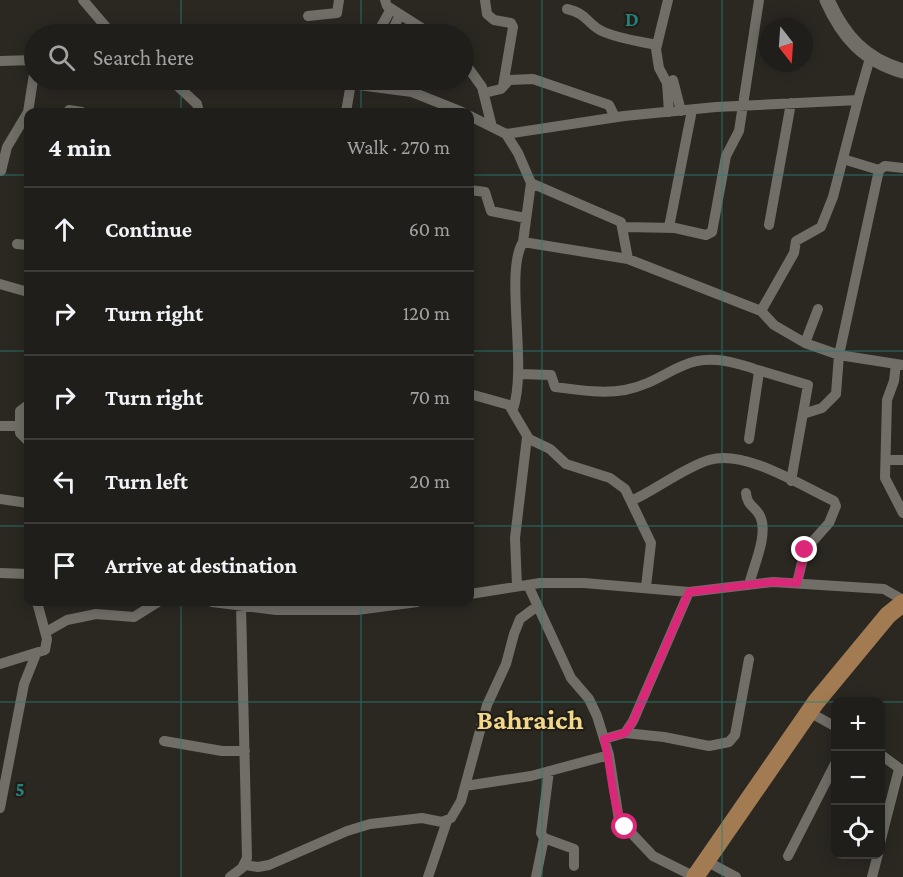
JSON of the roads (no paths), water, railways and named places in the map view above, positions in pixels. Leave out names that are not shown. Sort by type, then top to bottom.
[{"type":"main road","points":[[695,877],[808,712],[888,615],[903,602]]},
{"type":"street","points":[[83,0],[103,24]]},
{"type":"street","points":[[308,16],[337,13],[339,0]]},
{"type":"street","points":[[485,0],[487,14],[494,20],[511,23],[513,27],[503,86]]},
{"type":"street","points":[[668,0],[656,45],[656,60],[667,83],[669,112]]},
{"type":"street","points":[[624,227],[669,227],[706,235],[712,232],[726,156],[738,136],[759,0]]},
{"type":"street","points":[[827,0],[840,28],[870,57],[903,71]]},
{"type":"street","points":[[383,24],[392,8]]},
{"type":"street","points":[[391,24],[392,8]]},
{"type":"street","points":[[392,8],[415,24]]},
{"type":"street","points":[[567,9],[583,13],[595,27],[605,33],[656,45]]},
{"type":"street","points":[[762,310],[794,253],[796,240],[821,227],[833,196],[870,57]]},
{"type":"street","points":[[0,61],[24,60]]},
{"type":"street","points":[[474,76],[482,87],[492,127]]},
{"type":"street","points":[[484,93],[517,79],[549,83],[609,105],[615,117]]},
{"type":"street","points":[[669,227],[687,110],[674,80]]},
{"type":"street","points":[[29,108],[31,90]]},
{"type":"street","points":[[182,90],[197,104],[198,108]]},
{"type":"street","points":[[347,108],[353,90]]},
{"type":"street","points":[[401,90],[412,92],[452,108]]},
{"type":"street","points":[[506,134],[615,117],[687,110],[858,100]]},
{"type":"street","points":[[769,225],[790,103]]},
{"type":"street","points":[[474,118],[506,134],[518,153],[531,183],[516,281],[519,374],[518,392],[513,409]]},
{"type":"street","points":[[1,171],[7,147],[24,119]]},
{"type":"street","points":[[843,159],[879,170]]},
{"type":"street","points":[[803,414],[822,408],[836,394],[839,354],[879,170],[885,166],[903,168]]},
{"type":"street","points":[[531,183],[621,222],[624,227],[628,259]]},
{"type":"street","points":[[474,191],[485,192],[488,206],[494,212],[525,218]]},
{"type":"street","points":[[523,242],[628,259],[762,310],[774,325],[805,343],[839,354],[899,365],[886,400],[886,460],[887,487],[903,513]]},
{"type":"street","points":[[0,284],[24,291]]},
{"type":"street","points":[[805,343],[818,309]]},
{"type":"street","points":[[519,374],[551,375],[555,387],[595,392],[625,390],[699,359],[728,361],[807,385],[791,481]]},
{"type":"street","points":[[749,439],[758,370]]},
{"type":"street","points":[[474,395],[502,402],[513,409],[527,438],[515,538],[526,613]]},
{"type":"street","points":[[24,408],[20,411],[19,426],[20,433],[24,437]]},
{"type":"street","points":[[0,426],[19,426]]},
{"type":"street","points":[[527,438],[550,449],[566,464],[618,482],[631,501],[651,543],[646,587]]},
{"type":"street","points":[[631,501],[700,464],[720,458],[743,460],[834,501],[836,506],[829,523],[805,550],[797,583]]},
{"type":"street","points":[[886,460],[903,460]]},
{"type":"street","points":[[746,493],[748,504],[760,515],[763,529],[749,585]]},
{"type":"street","points":[[0,499],[24,502]]},
{"type":"street","points":[[0,573],[24,574]]},
{"type":"street","points":[[474,593],[522,586],[584,583],[689,592],[773,582],[884,589],[903,602]]},
{"type":"street","points":[[522,586],[536,607],[571,678],[589,699],[609,755],[619,820],[653,856],[695,877]]},
{"type":"street","points":[[625,733],[633,721],[689,592]]},
{"type":"street","points":[[0,664],[36,654],[46,646],[46,633],[38,606]]},
{"type":"street","points":[[46,633],[67,620],[96,614],[134,617],[152,606]]},
{"type":"street","points":[[254,867],[247,858],[241,606],[276,610],[354,606]]},
{"type":"street","points":[[428,877],[447,821],[456,811],[465,786],[487,705],[499,681],[520,619],[536,607]]},
{"type":"street","points":[[0,808],[24,684],[36,654]]},
{"type":"street","points":[[604,739],[625,733],[664,737],[709,746],[729,742],[735,735],[749,659]]},
{"type":"street","points":[[808,712],[831,724]]},
{"type":"street","points":[[164,741],[222,751],[245,751]]},
{"type":"street","points":[[465,786],[521,778],[609,755]]},
{"type":"street","points":[[885,758],[901,770],[885,826]]},
{"type":"street","points":[[536,877],[544,838],[541,829],[549,771]]},
{"type":"street","points":[[788,856],[831,772]]},
{"type":"street","points":[[230,877],[254,867],[283,860],[347,831],[370,824],[422,818],[447,821]]},
{"type":"street","points":[[544,838],[574,849],[574,866]]},
{"type":"street","points":[[872,877],[877,859]]},
{"type":"street","points":[[706,861],[736,877]]},
{"type":"district","name":"Bahraich","points":[[530,719]]}]
